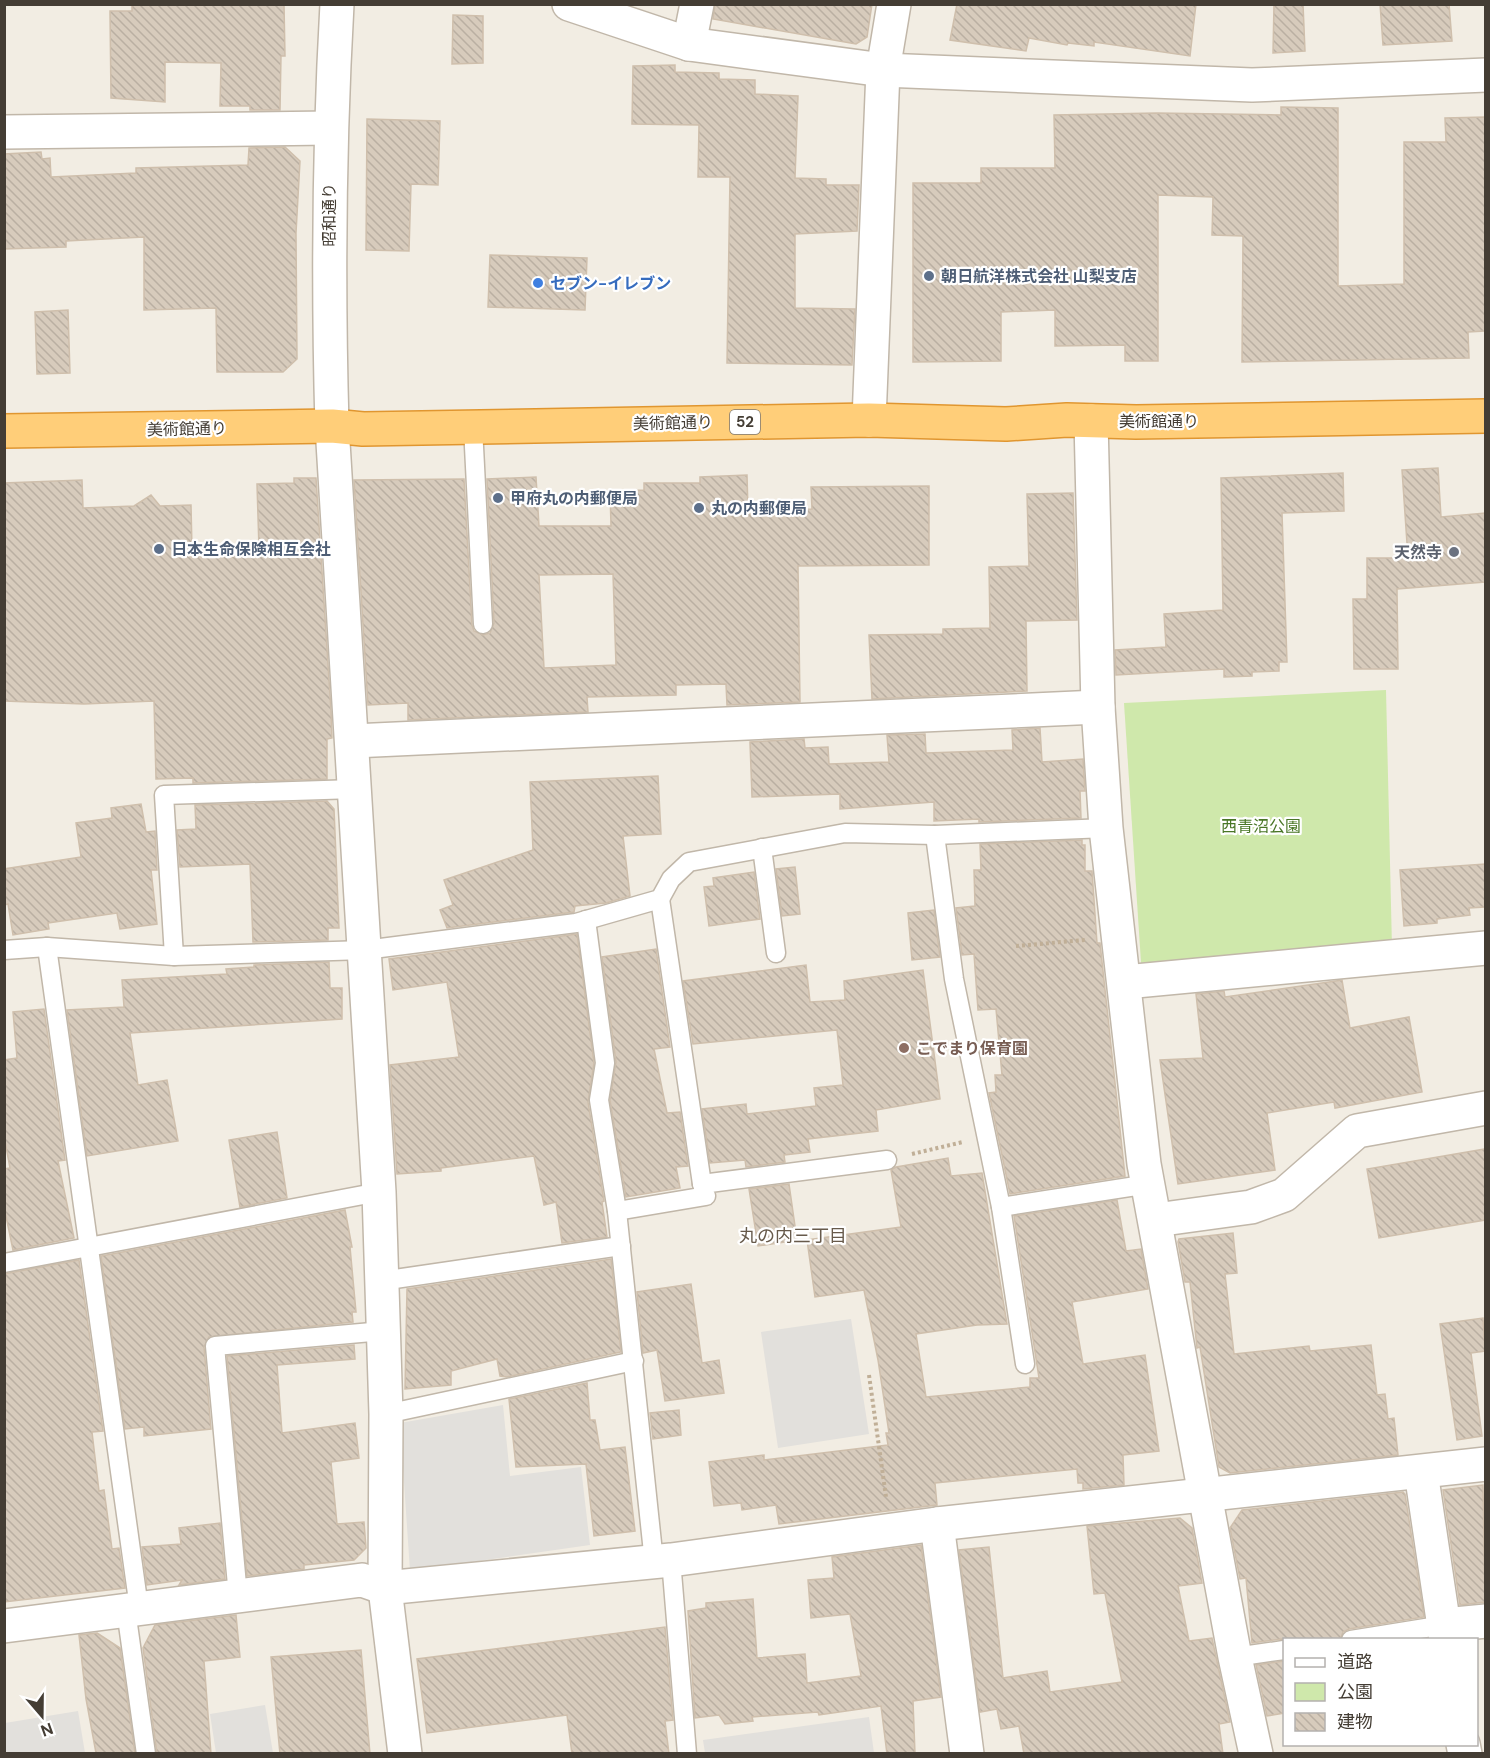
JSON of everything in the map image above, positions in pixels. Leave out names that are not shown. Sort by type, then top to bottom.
[{"type":"highway","name":"美術館通り","points":[[4,431],[332,426],[363,429],[869,420],[1006,424],[1067,420],[1485,416]]},
{"type":"street","name":"昭和通り","points":[[337,4],[330,128],[332,426],[379,1192],[386,1414],[385,1588],[405,1754]]},
{"type":"street","points":[[569,4],[689,44],[883,70],[1252,85],[1485,75]]},
{"type":"street","points":[[689,44],[697,4]]},
{"type":"street","points":[[869,420],[883,70],[894,4]]},
{"type":"street","points":[[4,132],[330,128]]},
{"type":"street","points":[[1091,421],[1098,707],[1106,828],[1144,1164],[1156,1220],[1204,1495],[1256,1754]]},
{"type":"street","points":[[353,741],[1098,707]]},
{"type":"street","points":[[1125,982],[1485,948]]},
{"type":"street","points":[[1156,1220],[1251,1207],[1284,1195],[1357,1131],[1485,1108]]},
{"type":"street","points":[[4,1626],[362,1580],[385,1588],[663,1561],[937,1524],[1485,1464]]},
{"type":"street","points":[[1421,1472],[1445,1632],[1485,1620]]},
{"type":"street","points":[[937,1524],[967,1754]]},
{"type":"lane","points":[[473,427],[483,624]]},
{"type":"lane","points":[[174,956],[164,795],[355,789]]},
{"type":"lane","points":[[617,1211],[706,1196],[702,1184],[660,899],[671,879],[689,862],[845,833],[935,835],[1106,828]]},
{"type":"lane","points":[[935,835],[954,979],[1001,1207],[1025,1364]]},
{"type":"lane","points":[[762,848],[777,953]]},
{"type":"lane","points":[[4,950],[47,947],[174,956],[365,950],[586,920],[660,899]]},
{"type":"lane","points":[[586,920],[605,1063],[599,1100],[617,1211],[634,1361],[663,1561],[687,1754]]},
{"type":"lane","points":[[47,947],[88,1247],[133,1609],[146,1754]]},
{"type":"lane","points":[[702,1184],[887,1160]]},
{"type":"lane","points":[[1001,1207],[1149,1184]]},
{"type":"lane","points":[[4,1263],[379,1192]]},
{"type":"lane","points":[[381,1281],[621,1246]]},
{"type":"lane","points":[[238,1596],[214,1346],[383,1330]]},
{"type":"lane","points":[[386,1414],[634,1361]]},
{"type":"lane","points":[[1374,1638],[1445,1632]]},
{"type":"lane","points":[[1235,1657],[1283,1650]]},
{"type":"path","points":[[1016,946],[1119,938]]},
{"type":"path","points":[[887,1160],[987,1136]]},
{"type":"path","points":[[869,1375],[891,1530]]},
{"type":"green space","name":"西青沼公園","points":[[1386,690],[1392,948],[1142,978],[1124,703]]},
{"type":"shaded area","points":[[851,1319],[869,1434],[778,1448],[761,1332]]},
{"type":"shaded area","points":[[503,1405],[510,1476],[581,1467],[590,1545],[410,1571],[400,1423]]},
{"type":"shaded area","points":[[265,1705],[273,1753],[216,1753],[210,1714]]},
{"type":"shaded area","points":[[78,1711],[85,1753],[5,1753],[5,1723]]},
{"type":"shaded area","points":[[869,1717],[874,1753],[705,1753],[703,1740]]},
{"type":"building","points":[[132,4],[284,4],[285,56],[281,56],[280,110],[250,110],[250,106],[220,106],[221,63],[165,62],[165,102],[111,98],[110,11],[132,11]]},
{"type":"building","points":[[715,4],[872,4],[867,37],[856,44],[713,19]]},
{"type":"building","points":[[957,4],[1196,4],[1190,56],[1094,42],[1094,46],[1068,43],[1067,45],[1029,38],[1026,51],[950,40]]},
{"type":"building","points":[[1274,4],[1303,4],[1305,51],[1273,53]]},
{"type":"building","points":[[1380,4],[1449,4],[1452,41],[1383,45]]},
{"type":"building","points":[[453,15],[483,16],[483,63],[452,64]]},
{"type":"building","points":[[675,65],[675,72],[719,73],[719,79],[755,80],[755,94],[798,96],[795,178],[826,179],[826,185],[859,185],[857,231],[795,234],[795,308],[855,309],[852,365],[727,363],[730,177],[698,177],[699,125],[632,124],[633,66]]},
{"type":"building","points":[[1281,107],[1338,108],[1338,286],[1404,284],[1404,142],[1446,142],[1445,118],[1485,117],[1485,331],[1468,332],[1469,358],[1242,362],[1243,236],[1212,235],[1213,197],[1158,195],[1158,361],[1125,361],[1125,345],[1055,346],[1055,310],[1001,312],[1001,361],[913,362],[913,183],[981,183],[981,168],[1055,168],[1054,115],[1157,113],[1281,115]]},
{"type":"building","points":[[367,119],[440,121],[438,185],[411,184],[409,251],[366,250]]},
{"type":"building","points":[[285,147],[300,161],[296,233],[297,359],[283,372],[217,372],[216,308],[144,310],[144,237],[66,241],[66,247],[4,249],[4,154],[41,152],[42,159],[50,158],[51,177],[136,173],[136,168],[248,165],[249,148]]},
{"type":"building","name":"セブン-イレブン","points":[[490,255],[587,258],[585,310],[488,307]]},
{"type":"building","points":[[68,310],[70,373],[37,374],[35,312]]},
{"type":"building","points":[[1438,468],[1441,517],[1485,513],[1485,582],[1397,589],[1398,669],[1354,669],[1353,599],[1367,599],[1367,558],[1408,558],[1402,470]]},
{"type":"building","points":[[1343,473],[1344,511],[1282,513],[1287,662],[1279,662],[1279,671],[1252,672],[1252,676],[1224,677],[1224,669],[1116,675],[1115,650],[1166,647],[1164,614],[1223,610],[1221,478]]},
{"type":"building","points":[[747,475],[748,510],[812,509],[811,487],[929,486],[929,565],[798,566],[800,702],[727,705],[726,684],[676,685],[676,695],[587,697],[588,712],[408,720],[408,703],[368,705],[354,480],[464,479],[472,625],[474,631],[483,635],[490,633],[494,623],[487,479],[536,477],[539,526],[611,526],[610,491],[644,490],[644,483],[700,483],[700,477]],"holes":[[[613,574],[616,665],[544,668],[539,575]]]},
{"type":"building","points":[[294,478],[316,478],[332,738],[327,739],[327,779],[193,783],[193,778],[156,779],[154,701],[84,704],[4,701],[4,483],[82,480],[83,508],[134,506],[151,495],[160,506],[191,505],[192,549],[259,549],[257,484],[294,483]]},
{"type":"building","points":[[1073,493],[1077,620],[1026,621],[1027,691],[872,699],[869,635],[943,634],[943,629],[990,628],[989,567],[1029,566],[1027,494]]},
{"type":"building","points":[[1040,728],[1042,762],[1083,759],[1085,791],[1080,791],[1081,818],[979,822],[979,819],[934,821],[934,802],[840,809],[840,794],[752,797],[750,742],[804,739],[805,748],[828,747],[829,764],[889,762],[887,735],[925,734],[926,753],[1013,750],[1012,730]]},
{"type":"building","points":[[658,776],[661,834],[623,836],[630,896],[606,903],[575,906],[574,912],[447,928],[440,910],[453,905],[444,880],[533,850],[530,782]]},
{"type":"building","points":[[327,801],[334,809],[339,928],[328,928],[328,940],[253,942],[250,864],[180,867],[177,830],[196,829],[195,805]]},
{"type":"building","points":[[141,804],[146,832],[155,831],[157,870],[151,870],[157,924],[120,929],[117,913],[48,923],[49,929],[13,935],[8,904],[4,905],[4,869],[81,857],[76,823],[112,818],[111,808]]},
{"type":"building","points":[[1082,840],[1082,845],[1085,845],[1085,871],[1092,871],[1097,943],[1100,943],[1125,1176],[1010,1194],[989,1093],[996,1092],[995,1075],[1002,1075],[996,1009],[978,1010],[974,954],[962,955],[956,908],[975,906],[974,870],[981,870],[980,844]]},
{"type":"building","points":[[1485,864],[1485,907],[1469,908],[1470,915],[1437,919],[1437,923],[1404,926],[1400,870]]},
{"type":"building","points":[[795,867],[800,914],[782,916],[776,869]]},
{"type":"building","points":[[754,872],[760,919],[709,926],[704,887],[714,886],[713,878]]},
{"type":"building","points":[[934,910],[940,957],[912,960],[908,913]]},
{"type":"building","points":[[577,934],[594,1063],[588,1102],[604,1201],[602,1202],[607,1237],[562,1243],[556,1202],[544,1205],[534,1156],[441,1168],[441,1171],[397,1174],[390,1065],[459,1057],[447,982],[393,990],[389,959]]},
{"type":"building","points":[[656,949],[670,1047],[654,1049],[667,1113],[680,1112],[688,1166],[676,1167],[680,1188],[626,1197],[610,1100],[616,1062],[602,957]]},
{"type":"building","points":[[329,962],[330,988],[342,988],[342,1019],[130,1033],[138,1085],[167,1080],[178,1141],[87,1156],[67,1010],[124,1007],[122,980],[227,974],[226,969],[254,967],[254,965]]},
{"type":"building","points":[[806,965],[810,1002],[845,1000],[844,981],[923,970],[940,1099],[876,1110],[878,1131],[808,1139],[810,1152],[784,1155],[785,1162],[746,1167],[745,1160],[710,1163],[702,1109],[746,1104],[747,1114],[816,1106],[814,1088],[843,1085],[837,1030],[693,1044],[683,981]]},
{"type":"building","points":[[1342,980],[1350,1028],[1409,1017],[1422,1092],[1335,1108],[1334,1102],[1267,1113],[1275,1170],[1178,1184],[1160,1060],[1203,1058],[1196,994],[1224,991],[1225,997]]},
{"type":"building","points":[[44,1009],[65,1160],[58,1161],[74,1238],[13,1250],[4,1207],[4,1169],[10,1168],[4,1136],[4,1060],[17,1058],[13,1012]]},
{"type":"building","points":[[277,1132],[287,1198],[240,1207],[229,1140]]},
{"type":"building","points":[[1485,1149],[1485,1220],[1379,1238],[1367,1169]]},
{"type":"building","points":[[948,1158],[951,1176],[982,1173],[1007,1324],[977,1325],[916,1334],[926,1397],[1030,1387],[1030,1378],[1039,1378],[1014,1216],[1117,1200],[1126,1251],[1141,1249],[1148,1289],[1072,1302],[1083,1364],[1145,1355],[1159,1451],[1123,1455],[1124,1485],[1083,1489],[1083,1483],[1078,1483],[1077,1469],[935,1483],[937,1505],[779,1524],[776,1505],[742,1510],[741,1503],[714,1506],[709,1462],[764,1455],[764,1460],[888,1445],[886,1433],[889,1433],[878,1360],[864,1290],[815,1297],[807,1240],[901,1227],[891,1170],[896,1167]]},
{"type":"building","points":[[789,1184],[797,1240],[758,1246],[749,1189]]},
{"type":"building","points":[[345,1210],[352,1247],[350,1247],[356,1312],[352,1312],[353,1322],[209,1337],[204,1347],[211,1429],[144,1436],[144,1427],[125,1429],[101,1256]]},
{"type":"building","points":[[1233,1233],[1237,1273],[1225,1274],[1234,1354],[1309,1346],[1310,1351],[1371,1345],[1377,1395],[1385,1394],[1388,1419],[1394,1418],[1398,1455],[1230,1473],[1219,1467],[1200,1347],[1197,1348],[1190,1282],[1185,1282],[1178,1242],[1179,1239]]},
{"type":"building","points":[[611,1259],[621,1352],[507,1377],[500,1376],[497,1359],[451,1371],[451,1385],[405,1389],[407,1289]]},
{"type":"building","points":[[79,1260],[103,1431],[92,1432],[99,1491],[104,1490],[112,1549],[119,1548],[125,1588],[4,1602],[4,1274]]},
{"type":"building","points":[[691,1284],[702,1363],[719,1360],[724,1393],[665,1401],[657,1350],[643,1353],[637,1292]]},
{"type":"building","points":[[1483,1318],[1485,1351],[1471,1353],[1482,1436],[1457,1440],[1440,1324]]},
{"type":"building","points":[[354,1345],[355,1359],[277,1365],[282,1433],[355,1423],[359,1458],[331,1462],[337,1524],[364,1522],[366,1548],[354,1560],[304,1565],[304,1569],[247,1576],[227,1356]]},
{"type":"building","points":[[587,1383],[590,1420],[595,1420],[600,1450],[625,1447],[635,1531],[594,1536],[586,1464],[516,1467],[509,1399]]},
{"type":"building","points":[[679,1410],[681,1435],[653,1439],[650,1413]]},
{"type":"building","points":[[1483,1485],[1485,1602],[1460,1605],[1443,1490]]},
{"type":"building","points":[[1403,1492],[1424,1617],[1349,1629],[1343,1632],[1341,1638],[1283,1638],[1252,1643],[1246,1578],[1240,1579],[1230,1528],[1242,1510]]},
{"type":"building","points":[[1180,1518],[1192,1528],[1202,1583],[1178,1586],[1189,1641],[1212,1638],[1230,1722],[1219,1724],[1223,1754],[1024,1754],[1019,1726],[1001,1729],[997,1709],[980,1712],[959,1550],[989,1547],[1003,1678],[1047,1671],[1050,1692],[1122,1682],[1105,1593],[1094,1594],[1087,1526]]},
{"type":"building","points":[[220,1523],[225,1579],[179,1585],[182,1580],[147,1585],[142,1547],[181,1544],[179,1528]]},
{"type":"building","points":[[921,1545],[941,1697],[913,1701],[915,1754],[887,1754],[881,1706],[819,1715],[818,1712],[752,1717],[753,1721],[725,1724],[719,1715],[695,1718],[688,1611],[706,1608],[706,1603],[753,1599],[757,1658],[805,1654],[807,1683],[861,1676],[850,1614],[811,1618],[808,1580],[834,1578],[832,1557]]},
{"type":"building","points":[[236,1615],[240,1657],[204,1661],[211,1754],[157,1754],[143,1648],[155,1625]]},
{"type":"building","points":[[665,1627],[673,1720],[665,1721],[669,1754],[572,1754],[567,1715],[427,1733],[417,1659]]},
{"type":"building","points":[[97,1633],[120,1648],[135,1753],[96,1753],[86,1699],[79,1635]]},
{"type":"building","points":[[361,1650],[370,1754],[280,1754],[271,1657]]},
{"type":"building","points":[[1283,1661],[1283,1713],[1267,1716],[1256,1665]]},
{"type":"place","name":"朝日航洋株式会社 山梨支店","points":[[929,276]]},
{"type":"place","name":"セブン-イレブン","points":[[538,283]]},
{"type":"place","name":"甲府丸の内郵便局","points":[[498,498]]},
{"type":"place","name":"丸の内郵便局","points":[[699,508]]},
{"type":"place","name":"日本生命保険相互会社","points":[[159,549]]},
{"type":"place","name":"天然寺","points":[[1454,552]]},
{"type":"place","name":"こでまり保育園","points":[[904,1048]]},
{"type":"district","name":"丸の内三丁目","points":[[793,1236]]}]
